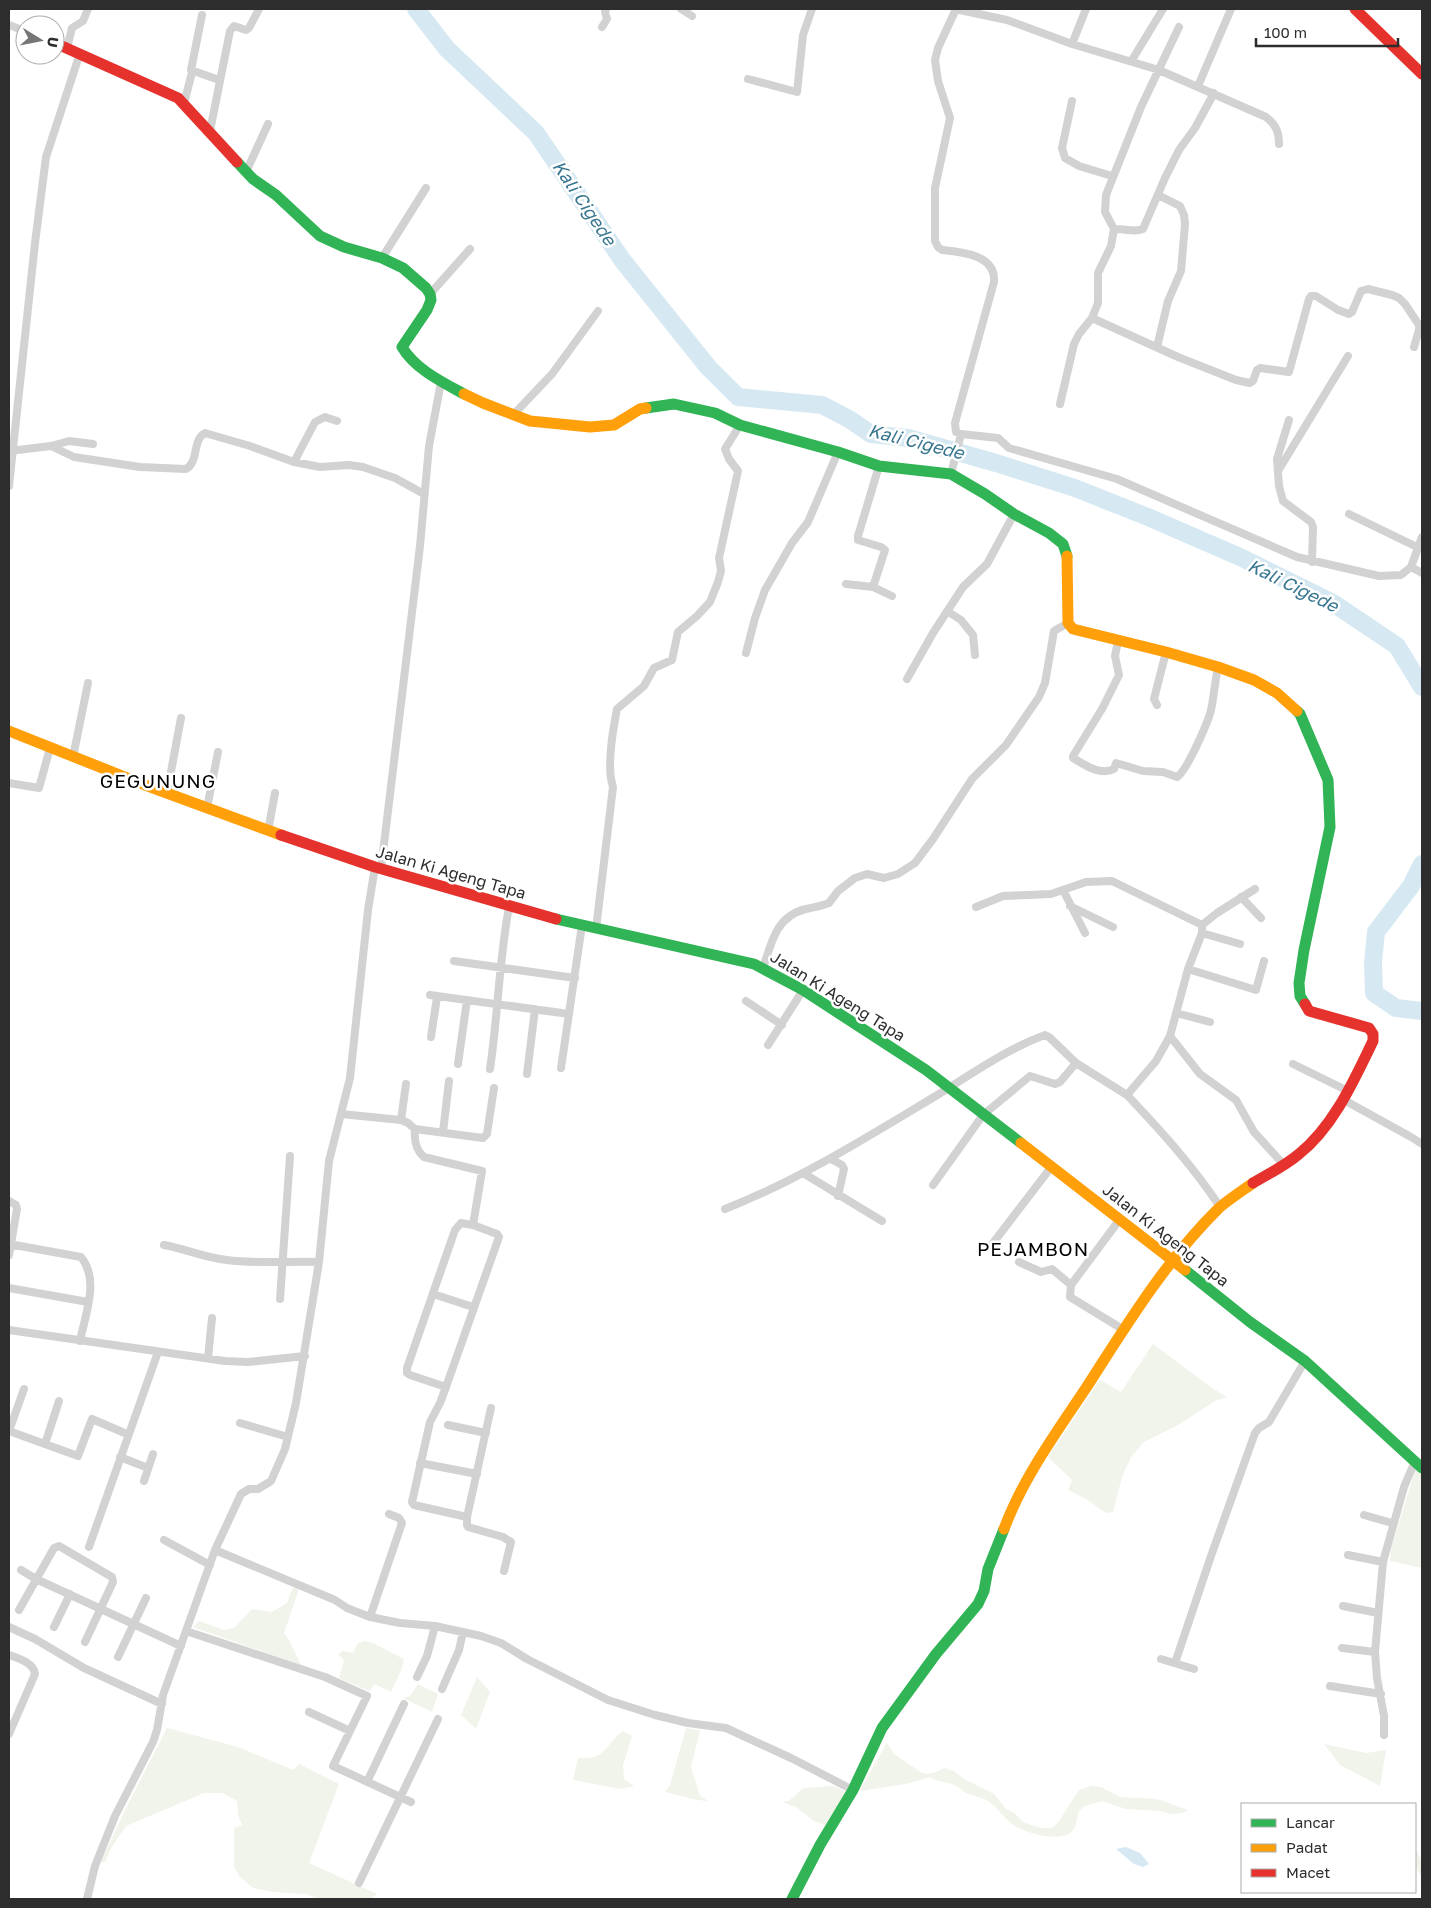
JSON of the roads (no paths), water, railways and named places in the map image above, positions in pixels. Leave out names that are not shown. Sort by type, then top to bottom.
[{"type":"street","points":[[88,9],[84,20],[72,28],[67,48],[171,94],[184,104],[210,131],[246,172],[276,195],[320,236],[344,247],[382,258],[403,268],[430,294]]},
{"type":"street","points":[[210,131],[219,80],[232,28],[236,27],[246,30],[249,28],[259,9]]},
{"type":"street","points":[[602,27],[608,19],[605,12],[606,9]]},
{"type":"street","points":[[681,9],[692,16]]},
{"type":"street","points":[[748,79],[797,92],[803,35],[812,9]]},
{"type":"street","points":[[1279,144],[1279,133],[1274,123],[1266,117],[1198,86],[1132,60],[1072,44],[1007,20],[955,9],[938,48],[935,60],[938,81],[950,118],[935,188],[936,241],[938,247],[942,250],[976,255],[991,266],[995,272],[994,282],[954,423],[956,432],[998,438],[1009,448],[1117,479],[1312,562],[1379,576],[1401,575],[1411,567],[1422,537]]},
{"type":"street","points":[[1072,44],[1086,9]]},
{"type":"street","points":[[1198,86],[1231,9]]},
{"type":"street","points":[[1355,9],[1422,74]]},
{"type":"street","points":[[1132,60],[1159,10]]},
{"type":"street","points":[[184,104],[202,15]]},
{"type":"street","points":[[1060,404],[1074,344],[1079,334],[1092,318],[1098,303],[1098,273],[1111,246],[1114,229],[1107,219],[1104,208],[1112,176],[1141,107],[1179,27]]},
{"type":"street","points":[[9,486],[10,450],[46,157],[80,53]]},
{"type":"street","points":[[192,72],[219,80]]},
{"type":"street","points":[[1114,229],[1136,231],[1142,229],[1179,150],[1196,128],[1214,93]]},
{"type":"street","points":[[1072,101],[1062,148],[1065,158],[1079,166],[1112,176]]},
{"type":"street","points":[[246,172],[268,124]]},
{"type":"street","points":[[382,258],[426,188]]},
{"type":"street","points":[[1157,347],[1168,301],[1182,271],[1185,224],[1180,206],[1158,195]]},
{"type":"street","points":[[470,250],[430,294],[427,310],[402,348],[408,357],[441,382],[483,403],[530,421],[590,427],[614,425],[640,409],[674,404],[715,413],[740,425],[838,452],[879,466],[951,471],[1014,514],[1049,533],[1063,544],[1067,557],[1068,623],[1073,629],[1218,667],[1254,680],[1277,693],[1300,714],[1328,780],[1330,827],[1304,950],[1299,983],[1300,996],[1308,1011],[1369,1028],[1373,1034],[1373,1041],[1346,1096],[1317,1136],[1301,1153],[1284,1166],[1252,1184],[1220,1207],[1172,1261],[1124,1330],[1049,1444],[1013,1505],[988,1568],[984,1591],[978,1604],[936,1654],[882,1728],[853,1790],[820,1845],[792,1899]]},
{"type":"street","points":[[1092,318],[1178,357],[1248,383],[1253,381],[1256,370],[1260,368],[1288,373],[1296,351],[1309,297],[1314,295],[1338,310],[1349,314],[1352,312],[1361,290],[1364,288],[1396,296],[1405,304],[1418,325],[1419,330],[1414,347]]},
{"type":"street","points":[[513,415],[552,374],[598,311]]},
{"type":"street","points":[[1277,473],[1348,356]]},
{"type":"street","points":[[87,1899],[95,1866],[115,1816],[158,1730],[163,1695],[215,1550],[242,1494],[249,1489],[258,1489],[271,1481],[288,1437],[305,1356],[320,1262],[329,1160],[350,1078],[368,910],[378,868],[420,546],[429,446],[441,382]]},
{"type":"street","points":[[294,462],[315,422],[325,417],[337,421]]},
{"type":"street","points":[[1289,420],[1277,459],[1277,473],[1283,501],[1311,522],[1313,527],[1312,562]]},
{"type":"street","points":[[596,929],[613,786],[611,757],[614,722],[618,709],[644,686],[654,668],[672,660],[678,632],[704,609],[714,594],[721,573],[719,558],[738,471],[729,460],[725,449],[740,425]]},
{"type":"street","points":[[51,446],[74,457],[140,467],[186,470],[191,466],[200,437],[205,433],[250,446],[294,462],[320,466],[349,465],[362,467],[395,478],[424,494]]},
{"type":"street","points":[[951,471],[961,434]]},
{"type":"street","points":[[10,450],[51,446],[69,441],[93,444]]},
{"type":"street","points":[[746,653],[765,590],[792,543],[808,522],[838,452]]},
{"type":"street","points":[[873,588],[885,550],[858,540],[858,536],[879,466]]},
{"type":"street","points":[[907,679],[946,611],[963,587],[988,564],[1014,514]]},
{"type":"street","points":[[1349,514],[1419,548]]},
{"type":"street","points":[[1411,567],[1422,574]]},
{"type":"street","points":[[846,584],[873,588],[892,596]]},
{"type":"street","points":[[946,611],[961,620],[973,635],[976,655]]},
{"type":"street","points":[[763,969],[776,929],[790,916],[805,909],[829,903],[838,891],[854,878],[867,874],[884,878],[898,874],[915,863],[972,779],[1006,745],[1028,715],[1045,683],[1054,631],[1068,623]]},
{"type":"street","points":[[1118,642],[1116,656],[1119,674],[1102,709],[1073,756],[1073,758],[1098,770],[1109,771],[1114,769],[1116,763],[1143,771],[1163,772],[1177,776],[1181,774],[1187,766],[1210,712],[1218,667]]},
{"type":"street","points":[[1157,705],[1154,699],[1166,652]]},
{"type":"street","points":[[73,757],[88,683]]},
{"type":"street","points":[[167,793],[181,718]]},
{"type":"street","name":"Jalan Ki Ageng Tapa","points":[[9,731],[268,831],[378,868],[509,907],[596,929],[725,956],[754,964],[803,990],[926,1070],[1052,1166],[1250,1322],[1305,1361],[1418,1464]]},
{"type":"street","points":[[9,783],[39,788],[50,748]]},
{"type":"street","points":[[207,808],[218,752]]},
{"type":"street","points":[[268,831],[275,793]]},
{"type":"street","points":[[976,907],[1004,896],[1042,896],[1086,882],[1108,880],[1116,882],[1202,929],[1240,944]]},
{"type":"street","points":[[1127,1096],[1156,1062],[1170,1036],[1188,968],[1202,929],[1217,913],[1254,889]]},
{"type":"street","points":[[1064,890],[1070,906],[1085,933]]},
{"type":"street","points":[[1241,898],[1261,918]]},
{"type":"street","points":[[1070,906],[1113,927]]},
{"type":"street","points":[[490,1069],[498,1005],[500,967],[509,907]]},
{"type":"street","points":[[561,1068],[582,925]]},
{"type":"street","points":[[454,961],[575,978]]},
{"type":"street","points":[[1188,968],[1256,990],[1264,961]]},
{"type":"street","points":[[768,1045],[803,990]]},
{"type":"street","points":[[431,1037],[433,996],[570,1014]]},
{"type":"street","points":[[458,1064],[467,1000]]},
{"type":"street","points":[[746,1001],[782,1025]]},
{"type":"street","points":[[527,1074],[535,1009]]},
{"type":"street","points":[[1176,1013],[1210,1022]]},
{"type":"street","points":[[725,1209],[779,1186],[831,1159],[997,1058],[1045,1035],[1076,1063],[1127,1096],[1168,1139],[1200,1177],[1220,1207]]},
{"type":"street","points":[[1170,1036],[1200,1074],[1236,1100],[1254,1132],[1284,1166]]},
{"type":"street","points":[[933,1185],[983,1114],[1030,1076],[1055,1084],[1060,1082],[1076,1063]]},
{"type":"street","points":[[1293,1064],[1422,1144]]},
{"type":"street","points":[[443,1132],[449,1081]]},
{"type":"street","points":[[401,1120],[406,1084]]},
{"type":"street","points":[[341,1114],[401,1120],[415,1129],[483,1138],[486,1137],[494,1088]]},
{"type":"street","points":[[415,1129],[415,1144],[420,1154],[424,1157],[482,1171],[473,1226]]},
{"type":"street","points":[[280,1299],[290,1156]]},
{"type":"street","points":[[831,1159],[842,1165],[844,1169],[838,1196]]},
{"type":"street","points":[[990,1247],[1052,1166]]},
{"type":"street","points":[[803,1173],[882,1221]]},
{"type":"street","points":[[9,1201],[16,1205],[17,1209],[9,1255]]},
{"type":"street","points":[[1120,1219],[1071,1285],[1070,1297],[1124,1330]]},
{"type":"street","points":[[446,1386],[410,1375],[407,1372],[407,1368],[455,1230],[461,1223],[497,1234],[499,1237],[440,1403],[430,1422],[412,1502],[414,1505],[467,1517]]},
{"type":"street","points":[[10,1244],[81,1257],[88,1265],[91,1285],[80,1341]]},
{"type":"street","points":[[164,1245],[185,1249],[203,1256],[250,1263],[284,1261],[320,1262]]},
{"type":"street","points":[[1019,1262],[1041,1272],[1052,1270],[1071,1285]]},
{"type":"street","points":[[9,1288],[88,1302]]},
{"type":"street","points":[[433,1294],[474,1307]]},
{"type":"street","points":[[208,1358],[212,1318]]},
{"type":"street","points":[[9,1330],[225,1361],[248,1362],[305,1356]]},
{"type":"street","points":[[88,1547],[158,1352]]},
{"type":"street","points":[[1175,1663],[1255,1433],[1269,1422],[1305,1361]]},
{"type":"street","points":[[24,1389],[9,1431],[78,1456],[92,1419],[128,1434]]},
{"type":"street","points":[[45,1444],[59,1401]]},
{"type":"street","points":[[491,1408],[467,1517],[467,1525],[468,1527],[503,1537],[511,1542],[504,1572]]},
{"type":"street","points":[[240,1423],[288,1437]]},
{"type":"street","points":[[448,1425],[486,1433]]},
{"type":"street","points":[[144,1481],[153,1454]]},
{"type":"street","points":[[120,1457],[148,1468]]},
{"type":"street","points":[[420,1463],[477,1474]]},
{"type":"street","points":[[1384,1736],[1375,1652],[1383,1562],[1392,1523],[1404,1487],[1418,1464]]},
{"type":"street","points":[[370,1617],[402,1523],[399,1518],[389,1514]]},
{"type":"street","points":[[1364,1515],[1392,1523]]},
{"type":"street","points":[[164,1540],[210,1565]]},
{"type":"street","points":[[19,1610],[54,1548],[59,1546],[112,1577],[113,1582],[85,1642]]},
{"type":"street","points":[[215,1550],[335,1600],[346,1608],[370,1617],[400,1623],[435,1626],[501,1643],[527,1659],[608,1700],[680,1721],[726,1728],[791,1758],[853,1790]]},
{"type":"street","points":[[1348,1555],[1383,1562]]},
{"type":"street","points":[[21,1570],[36,1579],[181,1646]]},
{"type":"street","points":[[54,1627],[70,1594]]},
{"type":"street","points":[[118,1657],[146,1598]]},
{"type":"street","points":[[1342,1606],[1378,1614]]},
{"type":"street","points":[[417,1677],[427,1656],[435,1626]]},
{"type":"street","points":[[9,1627],[35,1639],[84,1668],[162,1704]]},
{"type":"street","points":[[186,1631],[325,1677],[367,1696],[333,1766],[411,1802]]},
{"type":"street","points":[[442,1688],[459,1650],[463,1632]]},
{"type":"street","points":[[1342,1648],[1375,1652]]},
{"type":"street","points":[[9,1655],[21,1660],[35,1671],[10,1730]]},
{"type":"street","points":[[1161,1659],[1194,1669]]},
{"type":"street","points":[[1330,1686],[1381,1694]]},
{"type":"street","points":[[367,1782],[404,1704]]},
{"type":"street","points":[[309,1712],[350,1731]]},
{"type":"street","points":[[359,1883],[438,1720]]},
{"type":"waterway","name":"Kali Cigede","points":[[416,9],[447,49],[536,133],[623,261],[708,367],[738,397],[822,405],[849,419],[871,434],[908,438],[996,463],[1075,488],[1148,517],[1240,557],[1333,603],[1397,646],[1422,687]]},
{"type":"waterway","name":"Kali Cigede","points":[[1422,864],[1411,886],[1376,932],[1373,963],[1374,993],[1396,1008],[1422,1011]]},
{"type":"district","name":"GEGUNUNG","points":[[158,781]]},
{"type":"district","name":"PEJAMBON","points":[[1033,1249]]}]
